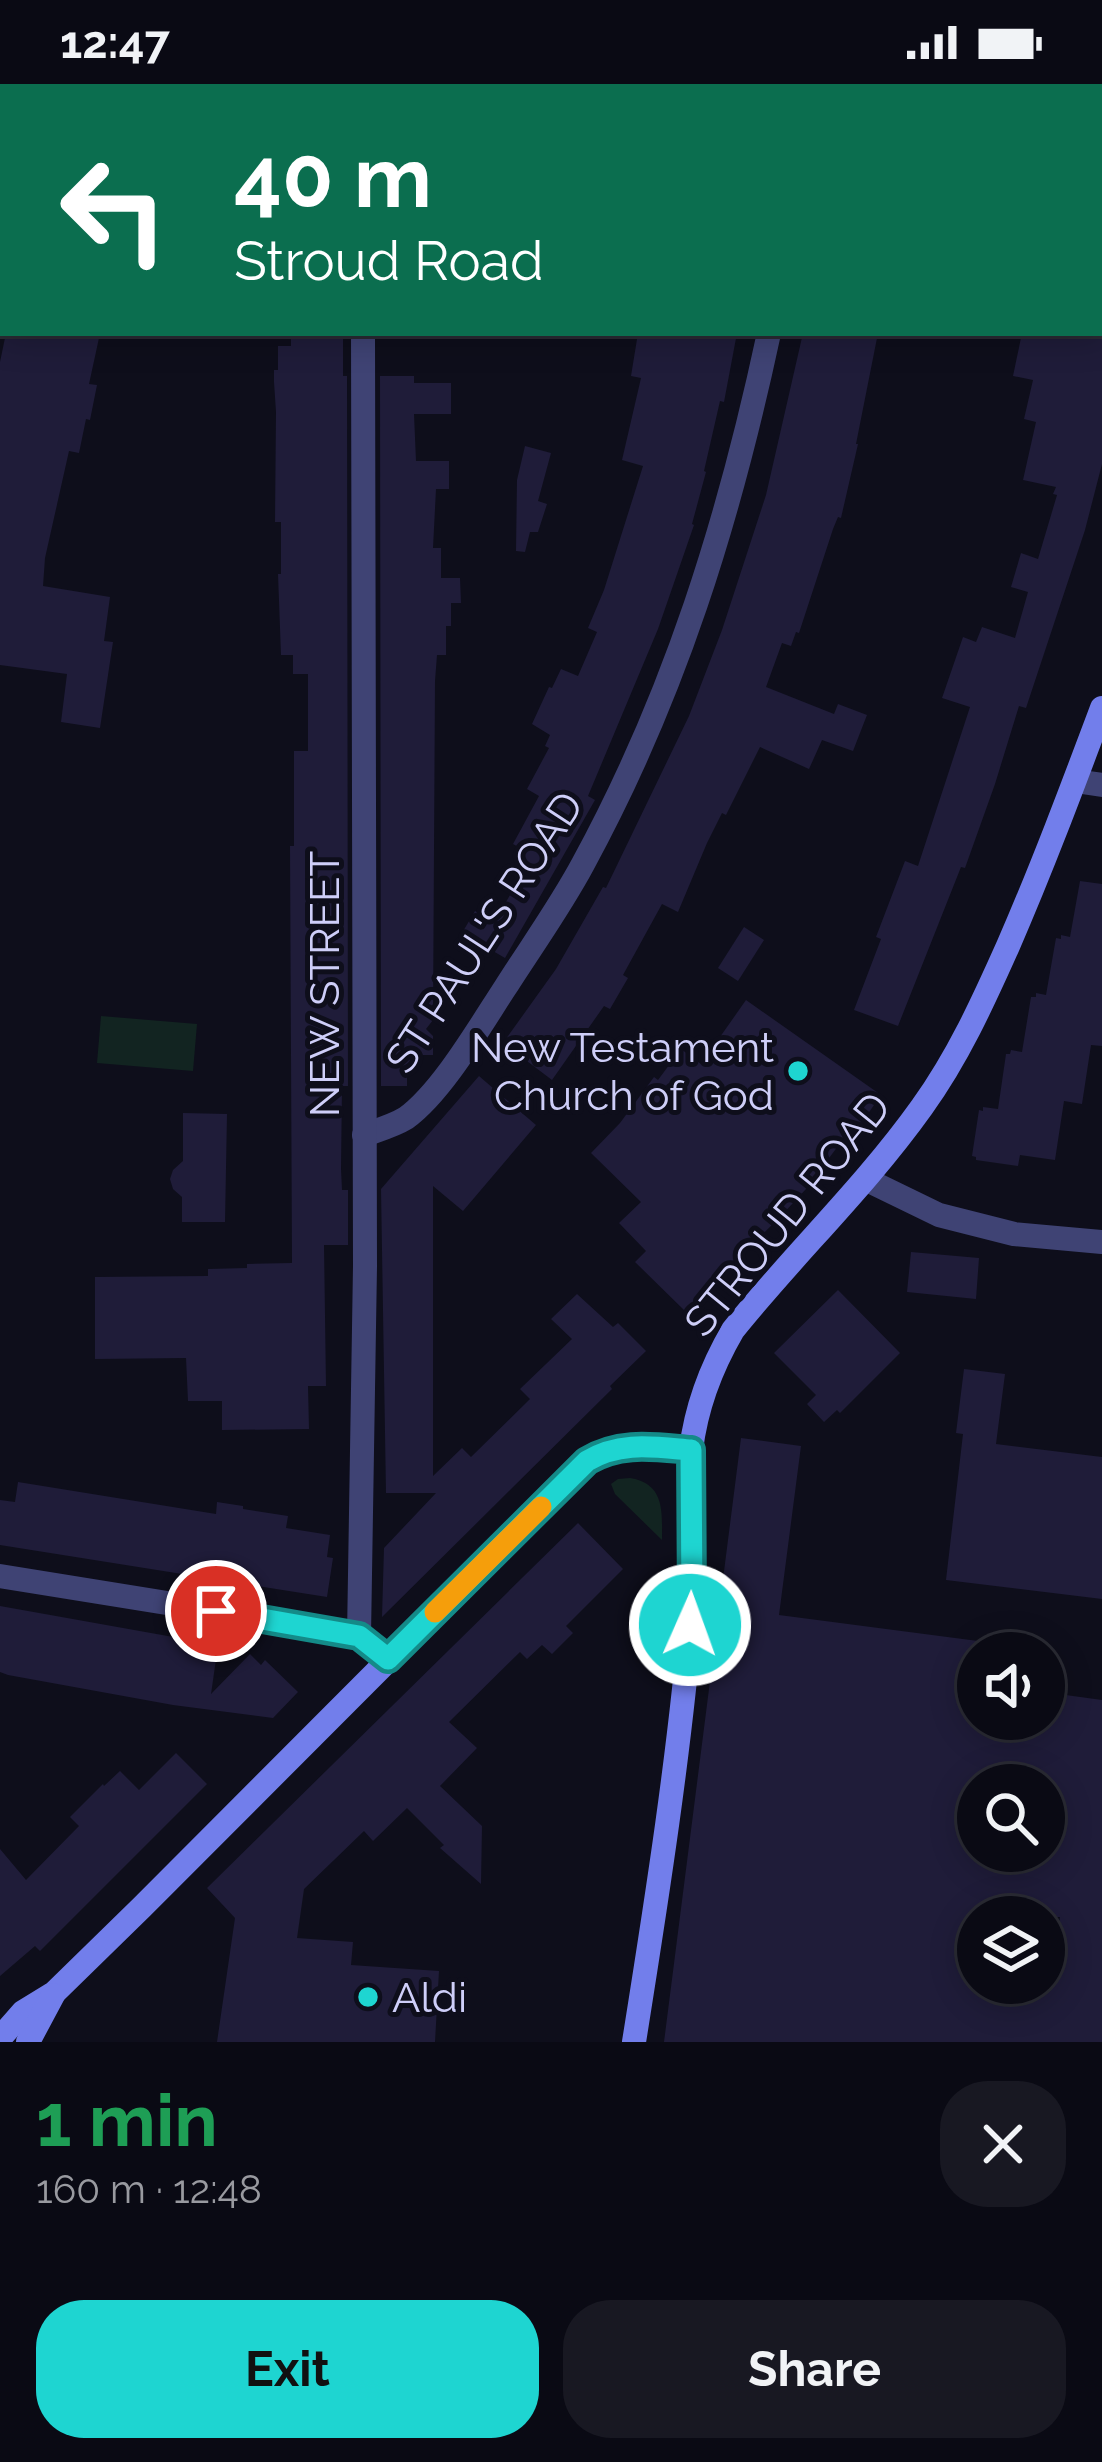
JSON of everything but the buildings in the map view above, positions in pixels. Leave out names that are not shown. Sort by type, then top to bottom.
[{"type":"main road","name":"STROUD ROAD","points":[[633,2041],[692,1602],[691,1450],[706,1387],[733,1330],[867,1180],[928,1098],[974,1021],[1032,891],[1102,708]]},
{"type":"main road","points":[[0,2038],[23,2012],[54,1993],[587,1461],[628,1446],[691,1450]]},
{"type":"main road","points":[[28,2042],[54,1993]]},
{"type":"street","name":"NEW STREET","points":[[359,1636],[365,1266],[363,336]]},
{"type":"street","name":"ST PAUL'S ROAD","points":[[364,1135],[405,1118],[441,1080],[581,868],[617,799],[665,694],[701,596],[768,336]]},
{"type":"street","points":[[1075,781],[1102,784]]},
{"type":"street","points":[[867,1180],[939,1215],[1014,1234],[1102,1242]]},
{"type":"street","points":[[0,1576],[359,1636],[388,1659]]},
{"type":"green space","points":[[101,1016],[197,1024],[193,1071],[97,1063]]},
{"type":"green space","points":[[630,1478],[656,1493],[662,1540],[615,1494],[611,1484]]},
{"type":"slow traffic","points":[[435,1612],[541,1507]]},
{"type":"place","name":"New Testament Church of God","points":[[798,1071]]},
{"type":"place","name":"Aldi","points":[[368,1997]]},
{"type":"route","points":[[216,1611],[346,1632],[374,1645],[388,1659],[587,1461],[618,1448],[649,1446],[691,1450],[690,1625]]}]
